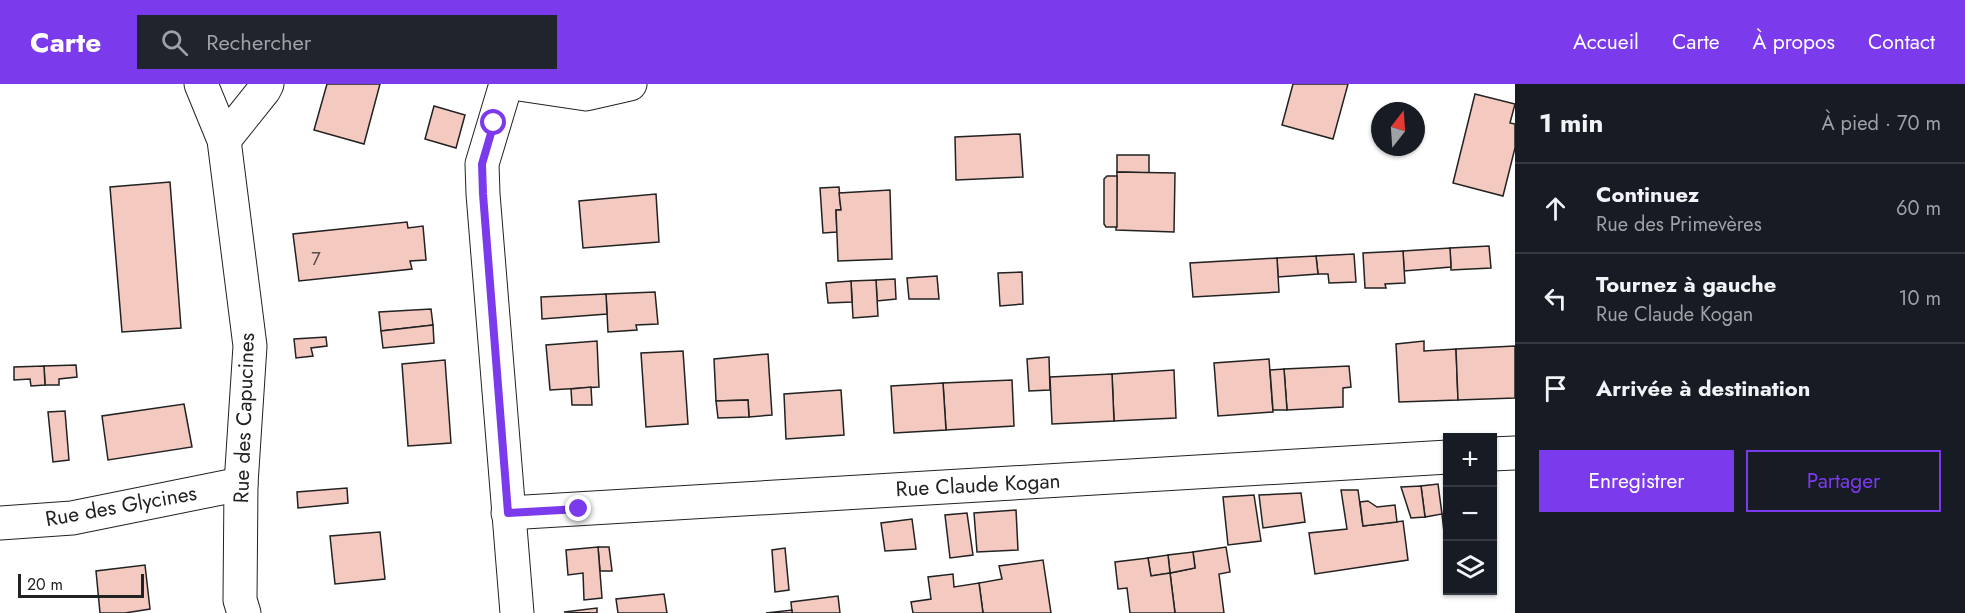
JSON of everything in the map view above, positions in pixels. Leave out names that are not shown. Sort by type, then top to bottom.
[{"type":"street","name":"Rue des Capucines","points":[[201,84],[224,140],[250,346],[241,483],[240,600],[244,613]]},
{"type":"street","points":[[224,140],[267,84]]},
{"type":"street","points":[[506,84],[482,164],[482,174],[517,613]]},
{"type":"street","points":[[519,84],[586,94],[630,84]]},
{"type":"street","points":[[1497,454],[1515,453]]},
{"type":"street","name":"Rue Claude Kogan","points":[[508,513],[1443,457]]},
{"type":"street","name":"Rue des Glycines","points":[[0,524],[72,518],[241,483]]},
{"type":"building","points":[[327,84],[380,84],[364,144],[314,130]]},
{"type":"building","points":[[1293,84],[1348,84],[1333,139],[1282,125]]},
{"type":"building","points":[[1475,94],[1515,104],[1510,123],[1515,124],[1515,148],[1503,196],[1453,183]]},
{"type":"building","points":[[434,106],[465,115],[456,148],[425,139]]},
{"type":"building","points":[[1020,134],[1023,177],[956,180],[955,137]]},
{"type":"building","points":[[1117,155],[1149,155],[1149,173],[1117,172]]},
{"type":"building","points":[[1117,172],[1175,173],[1174,232],[1116,230]]},
{"type":"building","points":[[1107,176],[1117,176],[1117,227],[1106,227],[1104,224],[1104,179]]},
{"type":"building","points":[[170,182],[181,328],[122,332],[110,187]]},
{"type":"building","points":[[839,187],[841,210],[836,210],[837,232],[823,233],[820,188]]},
{"type":"building","points":[[890,190],[892,259],[838,261],[836,210],[841,210],[839,193]]},
{"type":"building","points":[[656,194],[659,242],[583,248],[579,201]]},
{"type":"building","points":[[407,222],[408,228],[423,226],[426,260],[410,261],[412,269],[299,281],[293,234]]},
{"type":"building","points":[[1489,246],[1491,268],[1451,270],[1450,248]]},
{"type":"building","points":[[1450,248],[1451,267],[1404,271],[1403,251]]},
{"type":"building","points":[[1403,251],[1405,283],[1385,284],[1386,288],[1365,288],[1363,253]]},
{"type":"building","points":[[1354,254],[1356,282],[1329,283],[1328,274],[1318,274],[1316,256]]},
{"type":"building","points":[[1316,256],[1318,274],[1278,277],[1277,258]]},
{"type":"building","points":[[1277,258],[1279,292],[1193,297],[1190,263]]},
{"type":"building","points":[[1022,272],[1023,304],[1000,306],[998,273]]},
{"type":"building","points":[[937,276],[939,299],[909,299],[907,278]]},
{"type":"building","points":[[895,279],[896,299],[877,301],[876,280]]},
{"type":"building","points":[[876,280],[878,316],[853,318],[851,281]]},
{"type":"building","points":[[851,281],[852,302],[828,303],[826,283]]},
{"type":"building","points":[[655,292],[658,324],[636,325],[637,330],[608,332],[606,294]]},
{"type":"building","points":[[606,294],[607,314],[542,319],[541,297]]},
{"type":"building","points":[[431,309],[433,325],[381,331],[379,312]]},
{"type":"building","points":[[433,325],[434,343],[383,348],[381,331]]},
{"type":"building","points":[[326,337],[327,346],[311,348],[313,356],[296,358],[294,339]]},
{"type":"building","points":[[597,341],[599,387],[550,390],[546,345]]},
{"type":"building","points":[[1424,341],[1424,351],[1456,349],[1458,400],[1399,402],[1396,344]]},
{"type":"building","points":[[1515,346],[1515,398],[1458,400],[1456,349]]},
{"type":"building","points":[[683,351],[688,424],[646,427],[641,353]]},
{"type":"building","points":[[768,354],[772,415],[749,417],[748,400],[716,401],[714,359]]},
{"type":"building","points":[[1049,357],[1050,390],[1029,391],[1027,359]]},
{"type":"building","points":[[1269,359],[1273,412],[1218,416],[1214,363]]},
{"type":"building","points":[[445,360],[451,443],[408,446],[402,364]]},
{"type":"building","points":[[76,365],[77,377],[59,379],[59,385],[45,385],[44,366]]},
{"type":"building","points":[[44,366],[45,385],[31,386],[30,379],[14,380],[14,367]]},
{"type":"building","points":[[1349,366],[1351,387],[1343,388],[1343,407],[1287,410],[1284,369]]},
{"type":"building","points":[[1284,369],[1287,410],[1273,410],[1270,370]]},
{"type":"building","points":[[1174,370],[1176,418],[1114,421],[1112,374]]},
{"type":"building","points":[[1112,374],[1114,421],[1052,424],[1050,377]]},
{"type":"building","points":[[1012,380],[1014,426],[946,430],[943,383]]},
{"type":"building","points":[[943,383],[946,430],[894,433],[891,386]]},
{"type":"building","points":[[591,387],[592,405],[572,405],[571,389]]},
{"type":"building","points":[[841,390],[844,435],[786,439],[784,394]]},
{"type":"building","points":[[748,400],[749,417],[718,418],[716,401]]},
{"type":"building","points":[[184,404],[192,447],[108,460],[102,416]]},
{"type":"building","points":[[65,411],[69,460],[53,462],[48,412]]},
{"type":"building","points":[[1438,484],[1442,514],[1425,517],[1421,486]]},
{"type":"building","points":[[1421,486],[1425,517],[1411,518],[1401,487]]},
{"type":"building","points":[[347,488],[348,503],[298,508],[297,492]]},
{"type":"building","points":[[1341,490],[1358,490],[1363,526],[1403,521],[1408,560],[1315,574],[1309,533],[1347,529]]},
{"type":"building","points":[[1301,493],[1305,522],[1263,528],[1259,495]]},
{"type":"building","points":[[1254,495],[1261,541],[1228,545],[1223,497]]},
{"type":"building","points":[[1368,501],[1377,507],[1395,505],[1397,522],[1363,526],[1360,502]]},
{"type":"building","points":[[1016,510],[1018,550],[977,552],[974,513]]},
{"type":"building","points":[[967,513],[973,555],[950,558],[945,515]]},
{"type":"building","points":[[912,519],[916,549],[885,551],[881,523]]},
{"type":"building","points":[[380,532],[385,579],[335,584],[330,536]]},
{"type":"building","points":[[598,547],[609,547],[612,571],[600,571]]},
{"type":"building","points":[[598,547],[602,598],[584,600],[583,573],[568,575],[566,550]]},
{"type":"building","points":[[1226,547],[1230,572],[1219,574],[1224,613],[1175,613],[1170,573],[1195,568],[1193,552]]},
{"type":"building","points":[[785,548],[789,590],[775,592],[772,550]]},
{"type":"building","points":[[1193,552],[1195,568],[1170,573],[1168,555]]},
{"type":"building","points":[[1168,555],[1170,573],[1151,576],[1148,558]]},
{"type":"building","points":[[1148,558],[1151,576],[1170,573],[1175,613],[1130,613],[1127,588],[1118,589],[1115,562]]},
{"type":"building","points":[[1043,560],[1051,613],[983,613],[979,583],[1002,579],[999,566]]},
{"type":"building","points":[[145,565],[150,609],[125,613],[100,613],[96,571]]},
{"type":"building","points":[[953,574],[954,587],[979,583],[983,613],[913,613],[911,602],[931,599],[928,577]]},
{"type":"building","points":[[664,594],[667,613],[618,613],[616,599]]},
{"type":"building","points":[[838,596],[840,613],[792,613],[791,602]]},
{"type":"building","points":[[597,608],[597,613],[564,612]]},
{"type":"building","points":[[792,610],[792,613],[766,613]]},
{"type":"route","points":[[494,123],[482,164],[483,194],[508,513],[579,509]]}]
